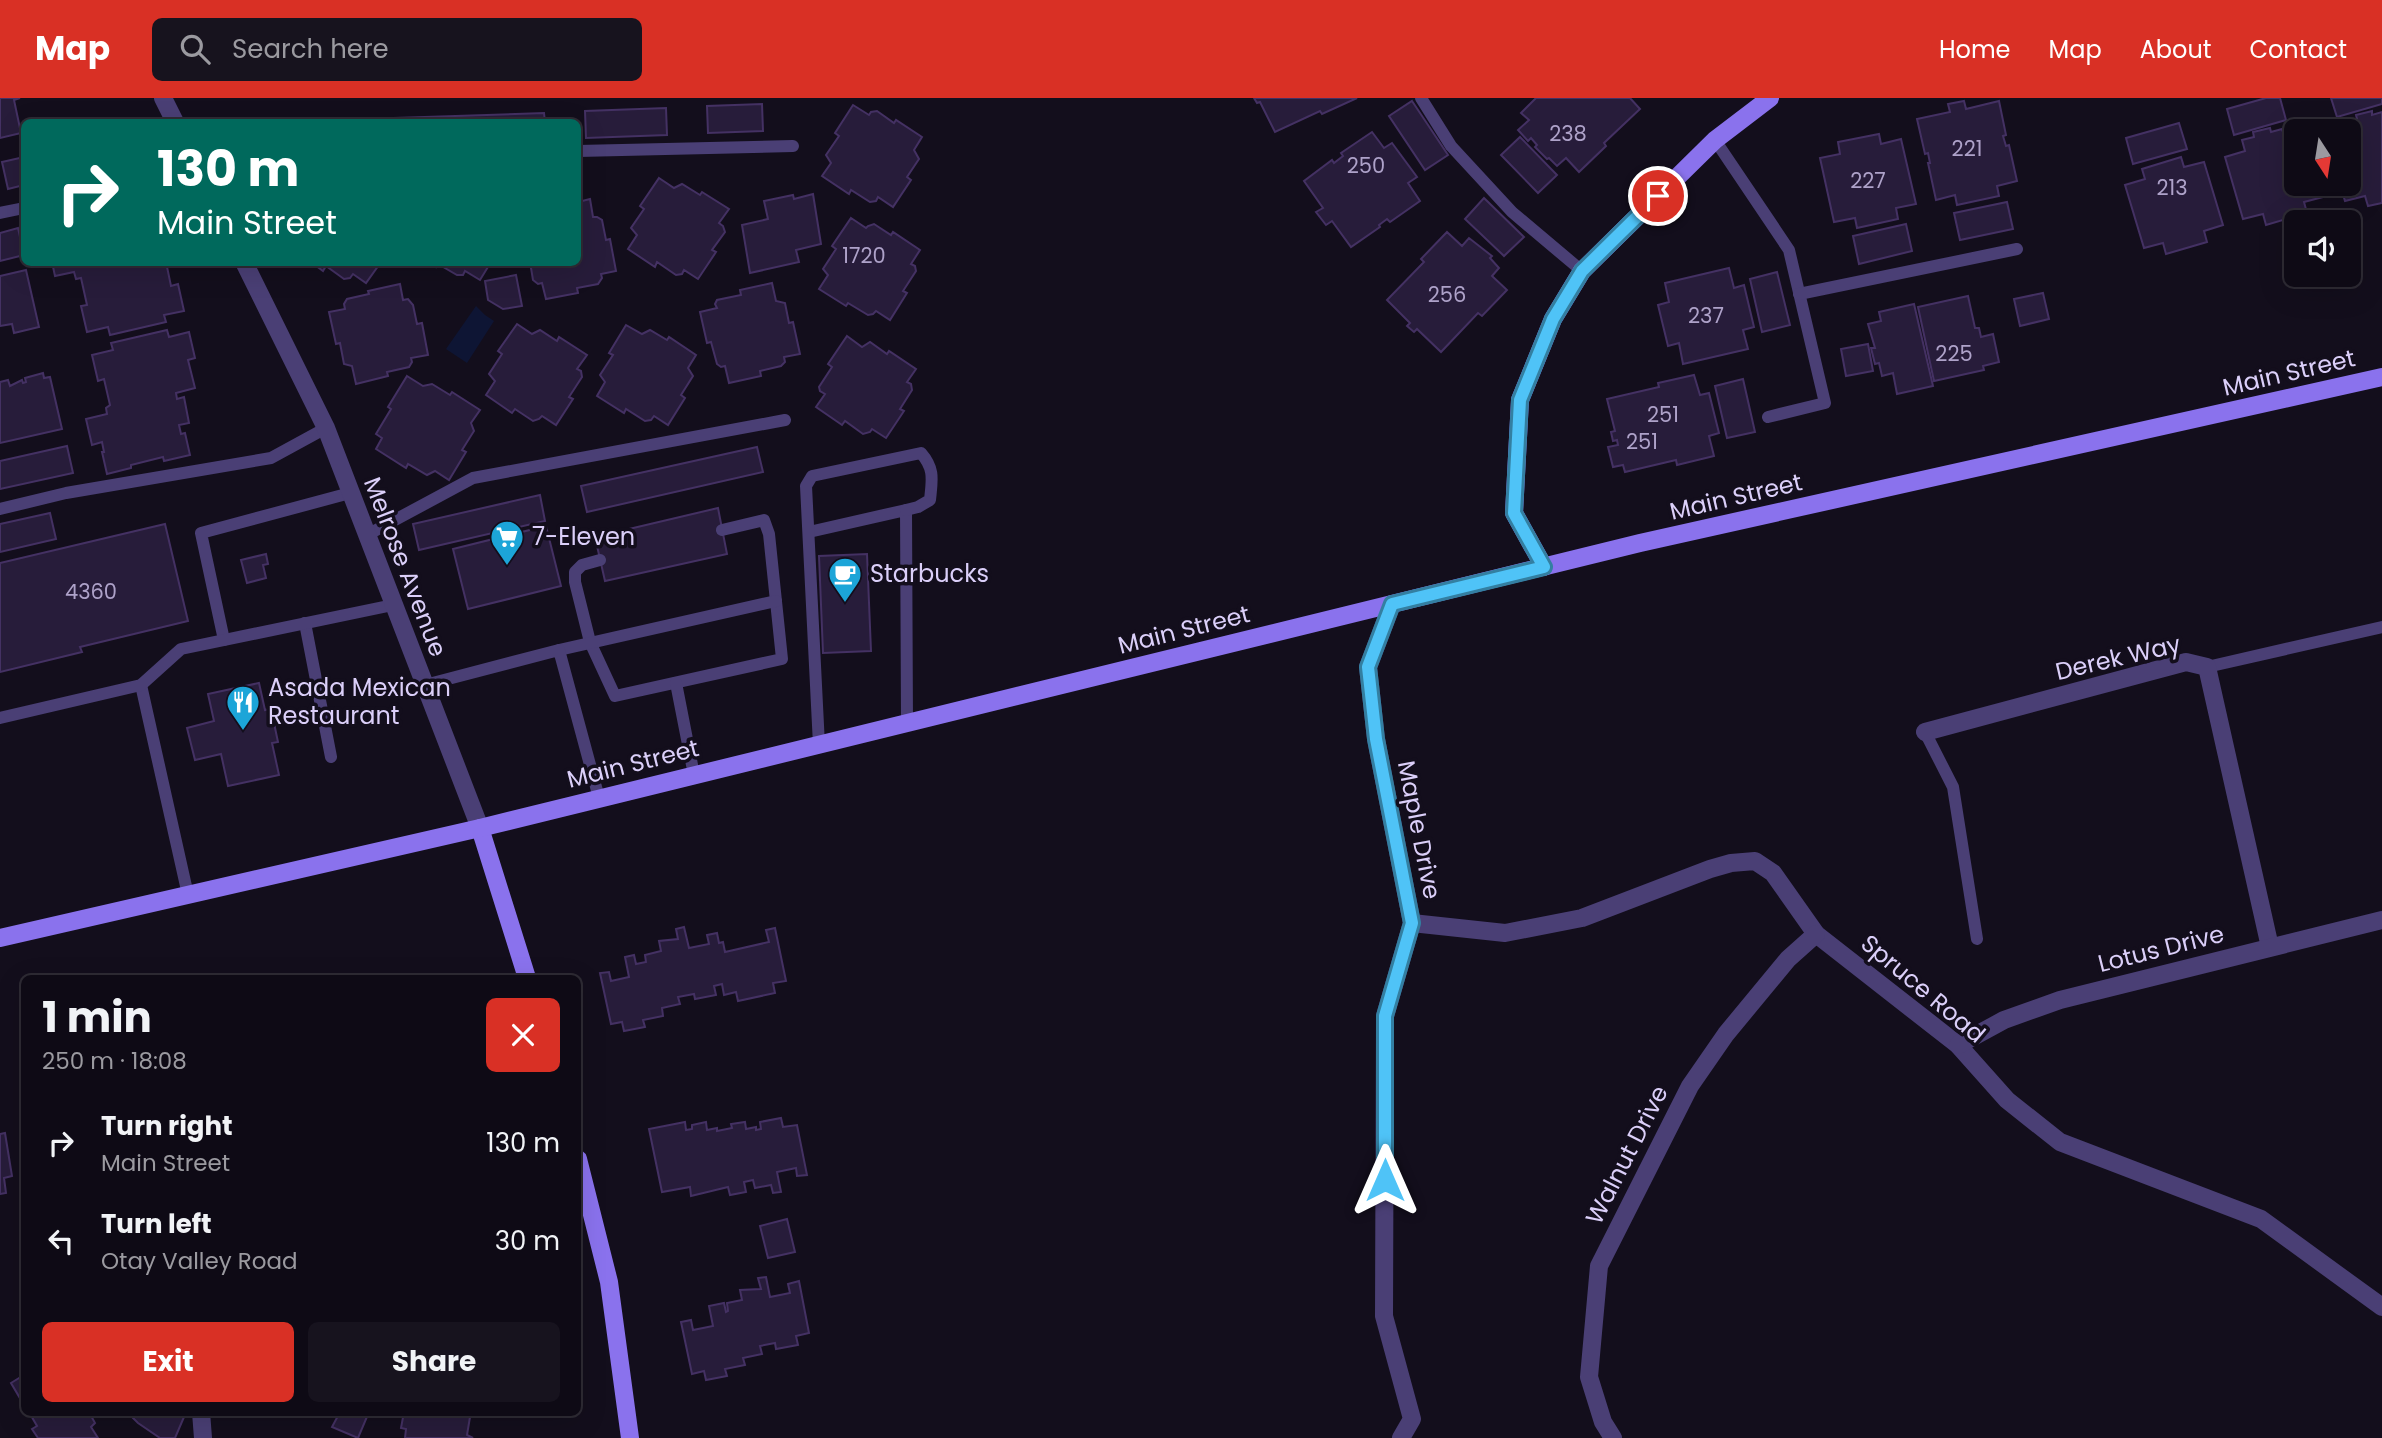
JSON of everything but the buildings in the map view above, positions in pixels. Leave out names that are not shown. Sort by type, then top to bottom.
[{"type":"main road","points":[[1544,567],[1514,513],[1520,400],[1553,319],[1582,271],[1716,140],[1770,98]]},
{"type":"main road","name":"Main Street","points":[[0,939],[480,828],[1654,540],[2382,377]]},
{"type":"main road","name":"Melrose Avenue","points":[[480,828],[526,975]]},
{"type":"main road","points":[[581,1171],[609,1282],[630,1438]]},
{"type":"street","points":[[163,98],[174,119]]},
{"type":"street","name":"Melrose Avenue","points":[[246,266],[326,428],[480,828]]},
{"type":"street","name":"Maple Drive","points":[[1392,604],[1368,667],[1376,739],[1412,923],[1385,1016],[1384,1316],[1412,1419],[1401,1438]]},
{"type":"street","name":"Derek Way","points":[[1925,732],[2186,662],[2207,667],[2270,947]]},
{"type":"street","name":"Spruce Road","points":[[1412,923],[1505,933],[1582,918],[1710,869],[1731,863],[1755,861],[1773,873],[1816,934],[1958,1045],[2007,1100],[2060,1142],[2261,1219],[2382,1307]]},
{"type":"street","name":"Lotus Drive","points":[[1958,1045],[2004,1020],[2060,1000],[2382,920]]},
{"type":"street","name":"Walnut Drive","points":[[1613,1438],[1602,1422],[1590,1377],[1599,1266],[1690,1086],[1726,1034],[1788,959],[1816,934]]},
{"type":"street","points":[[201,1416],[204,1438]]},
{"type":"lane","points":[[1420,98],[1451,146],[1513,212],[1582,271]]},
{"type":"lane","points":[[1716,140],[1789,250],[1825,403],[1768,417]]},
{"type":"lane","points":[[581,151],[793,146]]},
{"type":"lane","points":[[0,213],[21,209]]},
{"type":"lane","points":[[1799,294],[2017,249]]},
{"type":"lane","points":[[367,535],[473,478],[785,420]]},
{"type":"lane","points":[[0,509],[76,491],[271,458],[326,428]]},
{"type":"lane","points":[[809,531],[918,507],[930,500],[930,463],[921,453],[813,476],[806,486],[819,745]]},
{"type":"lane","points":[[224,640],[201,533],[350,493]]},
{"type":"lane","points":[[906,510],[907,723]]},
{"type":"lane","points":[[600,560],[582,565],[575,572],[575,582],[590,642],[615,696],[782,659],[769,534],[764,520],[722,530]]},
{"type":"lane","points":[[425,685],[590,642],[776,601]]},
{"type":"lane","points":[[0,718],[141,685],[181,649],[393,605]]},
{"type":"lane","points":[[305,623],[331,757]]},
{"type":"lane","points":[[2207,667],[2382,627]]},
{"type":"lane","points":[[559,650],[599,797]]},
{"type":"lane","points":[[676,683],[694,775]]},
{"type":"lane","points":[[141,685],[188,895]]},
{"type":"lane","points":[[1925,732],[1953,787],[1977,939]]},
{"type":"water","points":[[476,306],[494,321],[467,363],[446,349]]},
{"type":"place","name":"7-Eleven","points":[[507,567]]},
{"type":"place","name":"Starbucks","points":[[845,604]]},
{"type":"place","name":"Asada Mexican Restaurant","points":[[243,732]]},
{"type":"route","points":[[1385,1180],[1385,1016],[1412,923],[1376,739],[1368,667],[1392,604],[1544,567],[1514,513],[1520,400],[1553,319],[1582,271],[1658,196]]}]
